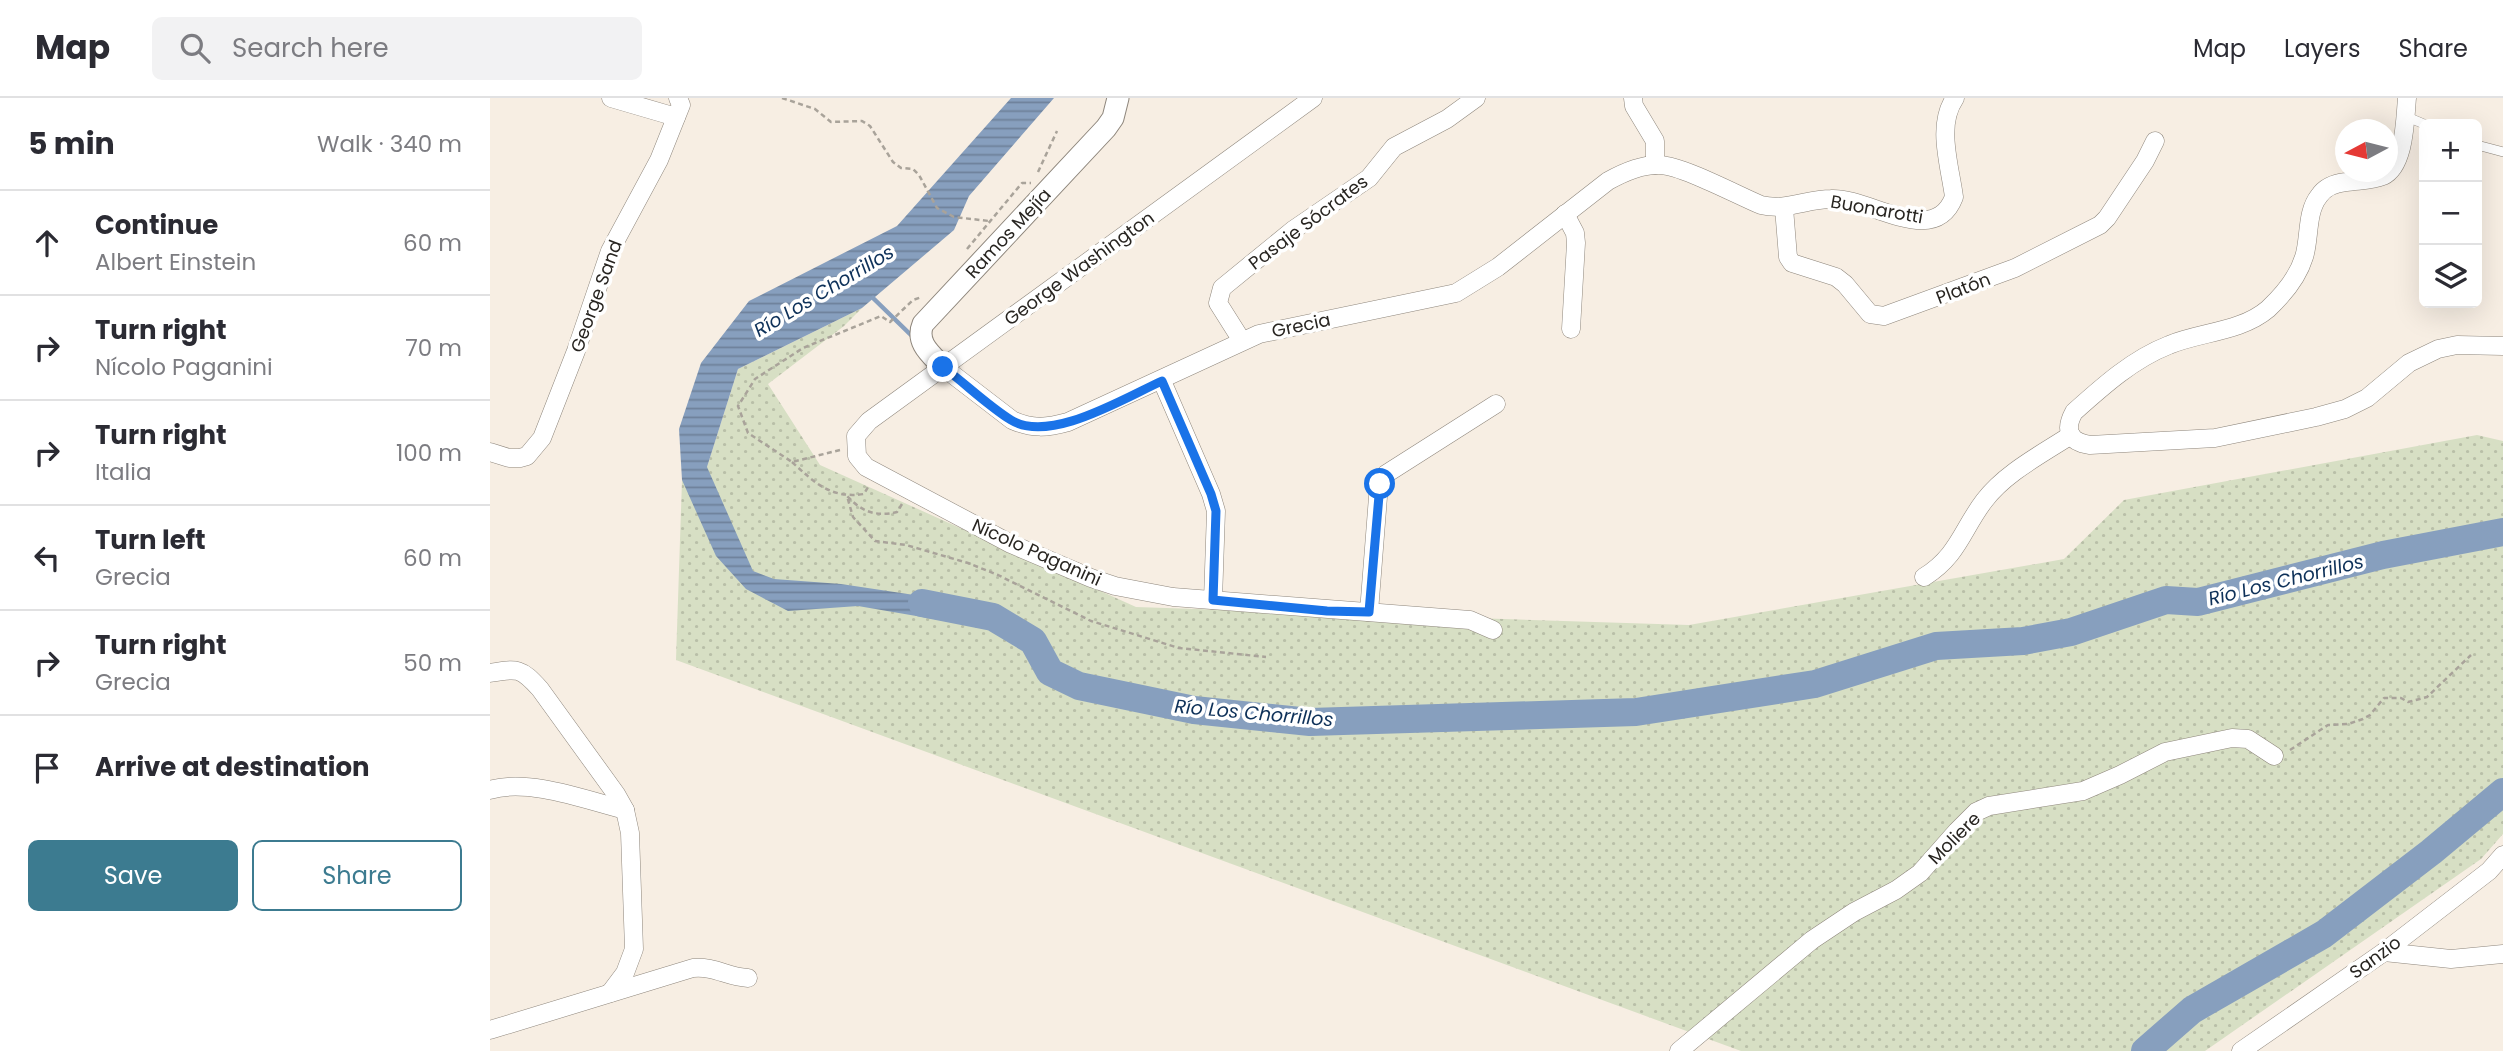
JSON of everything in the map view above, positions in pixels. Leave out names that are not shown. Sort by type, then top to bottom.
[{"type":"street","points":[[611,98],[676,117]]},
{"type":"street","name":"George Sand","points":[[490,452],[509,458],[527,456],[542,438],[576,351],[610,251],[659,160],[681,105],[678,98]]},
{"type":"street","name":"Ramos Mejía","points":[[943,367],[924,347],[920,331],[923,324],[1106,128],[1113,118],[1118,98]]},
{"type":"street","name":"George Washington","points":[[855,446],[859,431],[869,421],[1313,98]]},
{"type":"street","name":"Pasaje Sócrates","points":[[1242,341],[1218,303],[1222,288],[1293,230],[1369,178],[1394,147],[1447,119],[1476,98]]},
{"type":"street","points":[[1632,98],[1656,141],[1655,165]]},
{"type":"street","name":"Buonarotti","points":[[1655,165],[1676,168],[1761,205],[1784,208],[1836,199],[1925,221],[1943,215],[1954,197],[1945,121],[1955,98]]},
{"type":"street","points":[[2407,98],[2402,145],[2394,166],[2386,175],[2343,182],[2327,188],[2317,197],[2305,257],[2295,278],[2267,310],[2227,329],[2191,336],[2145,355],[2074,412],[2068,422],[2071,435],[2078,443],[2090,445],[2215,438],[2345,409],[2367,398],[2409,363],[2438,349],[2457,345],[2503,346]]},
{"type":"street","name":"Platón","points":[[1784,208],[1788,257],[1791,263],[1836,277],[1870,314],[1884,316],[2015,268],[2100,225],[2145,161],[2155,141]]},
{"type":"street","name":"Grecia","points":[[943,367],[1012,420],[1036,428],[1068,422],[1162,381],[1242,341],[1276,329],[1456,293],[1498,267],[1608,181],[1622,173],[1655,165]]},
{"type":"street","points":[[1565,214],[1575,233],[1576,243],[1571,329]]},
{"type":"street","points":[[1162,381],[1216,511],[1213,600]]},
{"type":"street","points":[[1369,612],[1380,484],[1386,474],[1496,404]]},
{"type":"street","points":[[1924,577],[1941,566],[1984,500],[1998,486],[2071,435]]},
{"type":"street","name":"Nícolo Paganini","points":[[855,446],[857,456],[866,467],[1011,544],[1091,578],[1173,597],[1470,620],[1493,631]]},
{"type":"street","points":[[490,673],[511,669],[522,670],[529,676],[625,810],[630,833],[634,949],[625,973],[610,993]]},
{"type":"street","name":"Moliere","points":[[1679,1051],[1812,940],[1920,873],[1976,812],[1989,806],[2083,791],[2154,756],[2232,738],[2248,739],[2274,756]]},
{"type":"street","points":[[490,790],[511,786],[534,788],[625,810]]},
{"type":"street","name":"Sanzio","points":[[2251,1049],[2384,952],[2489,871],[2503,855]]},
{"type":"street","points":[[2384,952],[2451,959],[2503,954]]},
{"type":"street","points":[[490,1030],[703,967],[738,978],[748,978]]},
{"type":"lane","points":[[2405,116],[2419,122]]},
{"type":"lane","points":[[2482,146],[2503,152]]},
{"type":"path","points":[[782,98],[815,109],[831,122],[862,121],[870,126],[893,162],[901,168],[913,169],[919,175],[933,203],[942,212],[954,217],[989,220]]},
{"type":"path","points":[[1038,172],[1057,131]]},
{"type":"path","points":[[966,249],[1022,183],[1034,183]]},
{"type":"path","points":[[909,489],[897,512],[881,516],[858,508],[847,496],[818,485],[792,462],[748,433],[738,406],[755,379],[803,348],[881,316],[890,321],[913,300],[928,295]]},
{"type":"path","points":[[792,462],[855,446]]},
{"type":"path","points":[[847,496],[864,494],[877,473]]},
{"type":"path","points":[[847,496],[853,517],[875,541],[906,545],[968,563],[1091,621],[1179,648],[1266,657]]},
{"type":"path","points":[[2274,756],[2295,747],[2328,725],[2348,724],[2363,719],[2370,715],[2384,698],[2401,698],[2407,702],[2427,696],[2471,656]]},
{"type":"green space","points":[[862,308],[844,326],[768,384],[820,465],[1136,607],[1689,625],[2064,559],[2124,500],[2477,435],[2503,441],[2503,834],[2481,859],[2205,1051],[1741,1051],[676,660],[682,480],[707,467],[738,369]]},
{"type":"water","points":[[1011,98],[1054,98],[969,196],[954,230],[862,308],[738,369],[707,467],[753,571],[774,579],[841,584],[961,602],[957,623],[858,606],[788,611],[746,589],[716,556],[682,480],[679,429],[701,363],[749,301],[897,226]]},
{"type":"waterway","points":[[873,298],[913,337]]},
{"type":"waterway","name":"Río Los Chorrillos","points":[[922,603],[993,617],[1033,641],[1050,672],[1079,686],[1194,710],[1310,722],[1636,712],[1815,684],[1936,646],[2023,641],[2071,632],[2166,600],[2198,602],[2383,555],[2503,532]]},
{"type":"waterway","name":"Río Los Chorrillos","points":[[2145,1051],[2192,1010],[2324,934],[2431,852],[2503,792]]},
{"type":"route","points":[[943,367],[1012,420],[1036,428],[1049,428],[1068,422],[1162,381],[1216,511],[1213,600],[1327,611],[1369,612],[1380,484]]}]
